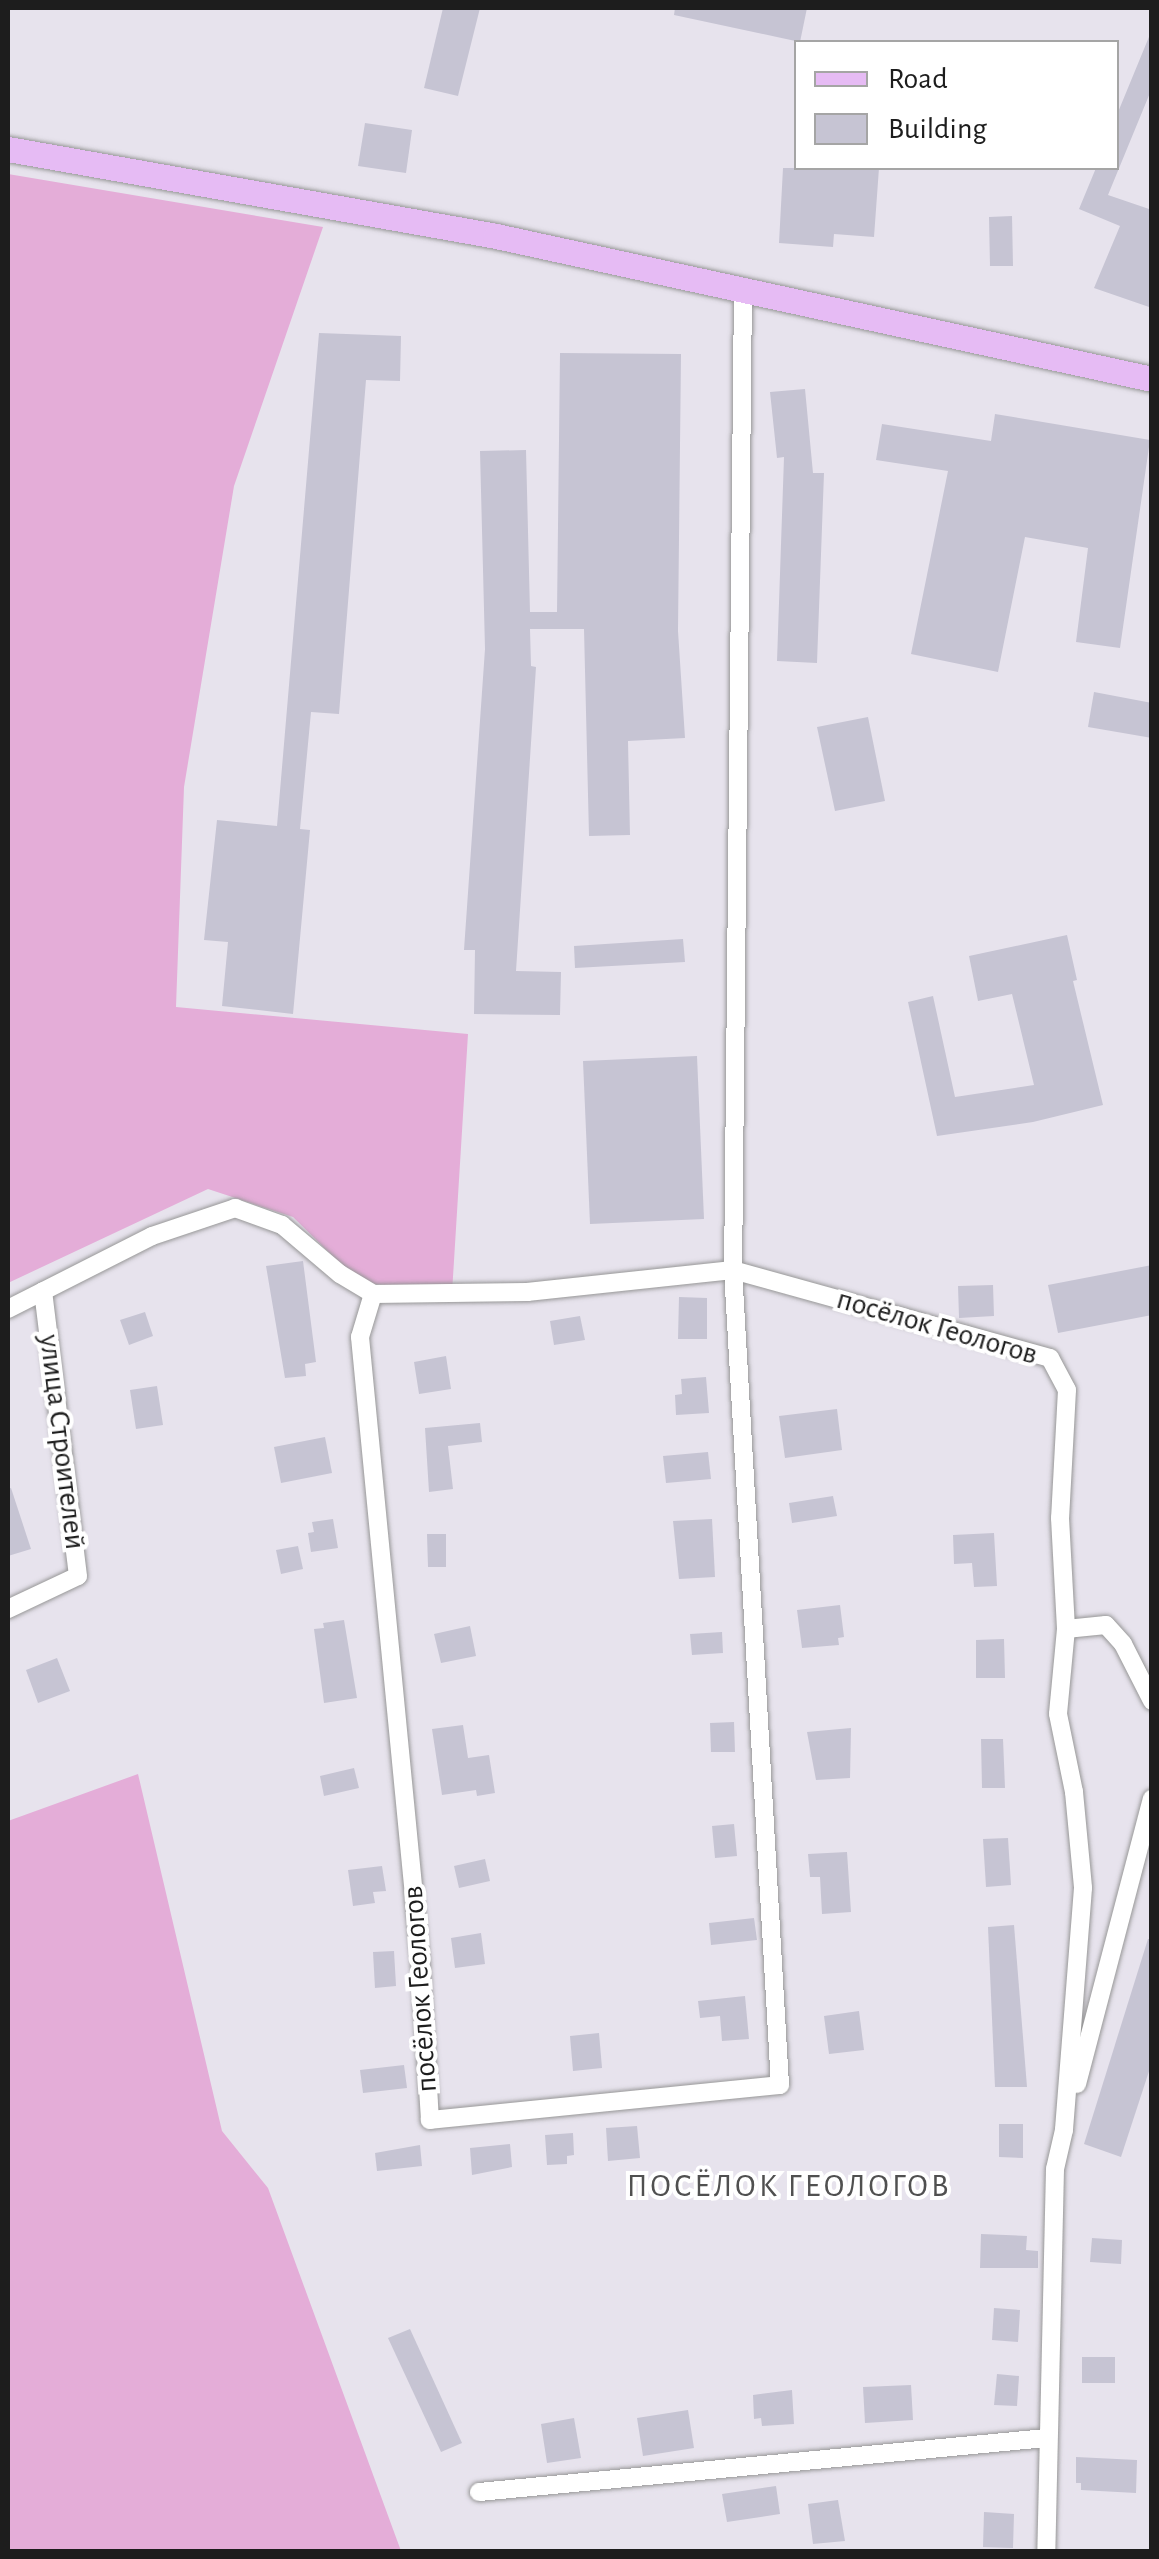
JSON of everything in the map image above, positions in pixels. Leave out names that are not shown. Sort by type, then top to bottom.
[{"type":"street","points":[[8,149],[496,236],[1152,379]]},
{"type":"street","points":[[733,1270],[742,288]]},
{"type":"street","points":[[8,1309],[152,1236],[235,1208],[282,1225],[340,1274],[373,1294]]},
{"type":"street","name":"посёлок Геологов","points":[[733,1270],[780,2085],[430,2120],[420,1958],[360,1337],[373,1294],[528,1292],[733,1270],[1050,1358],[1067,1390],[1060,1518],[1066,1628],[1058,1714],[1074,1792],[1083,1888],[1064,2130]]},
{"type":"street","name":"улица Строителей","points":[[8,1609],[78,1576],[43,1291]]},
{"type":"street","points":[[1066,1628],[1106,1625],[1123,1644],[1152,1700]]},
{"type":"street","name":"посёлок Геологов","points":[[1046,2552],[1055,2170],[1152,1799]]},
{"type":"street","points":[[479,2492],[1046,2438]]},
{"type":"shaded area","points":[[8,174],[323,227],[234,486],[184,787],[176,1007],[468,1034],[452,1293],[359,1282],[293,1217],[208,1189],[8,1283]]},
{"type":"shaded area","points":[[138,1774],[222,2131],[268,2188],[401,2551],[8,2551],[8,1821]]},
{"type":"building","points":[[443,8],[480,8],[458,96],[424,88]]},
{"type":"building","points":[[675,8],[807,8],[800,40],[794,41],[674,15]]},
{"type":"building","points":[[1151,32],[1152,88],[1119,168],[1119,110]]},
{"type":"building","points":[[365,123],[412,130],[406,173],[358,166]]},
{"type":"building","points":[[783,168],[879,170],[874,237],[834,234],[833,247],[779,243]]},
{"type":"building","points":[[1095,170],[1118,170],[1108,195],[1152,210],[1152,308],[1094,288],[1120,226],[1079,209]]},
{"type":"building","points":[[1012,216],[1013,266],[990,266],[989,217]]},
{"type":"building","points":[[319,333],[401,336],[400,381],[366,380],[339,714],[311,712],[300,829],[310,830],[293,1014],[222,1006],[228,942],[204,940],[217,820],[277,826]]},
{"type":"building","points":[[560,353],[681,354],[678,631],[685,738],[628,741],[630,835],[589,836],[584,629],[530,629],[531,666],[536,667],[516,971],[561,972],[560,1015],[474,1014],[475,950],[464,950],[485,649],[480,451],[526,450],[530,612],[557,612]]},
{"type":"building","points":[[805,389],[813,473],[824,473],[817,663],[777,661],[784,457],[777,458],[770,392]]},
{"type":"building","points":[[995,414],[1150,440],[1120,648],[1076,642],[1088,548],[1025,537],[998,672],[911,654],[948,471],[876,460],[882,424],[991,441]]},
{"type":"building","points":[[1094,692],[1152,703],[1152,738],[1088,727]]},
{"type":"building","points":[[868,717],[885,801],[835,811],[817,727]]},
{"type":"building","points":[[1067,935],[1077,980],[1073,981],[1103,1105],[1033,1122],[937,1136],[908,1002],[933,996],[955,1097],[1034,1085],[1012,994],[978,1001],[969,956]]},
{"type":"building","points":[[683,939],[685,962],[575,968],[574,946]]},
{"type":"building","points":[[697,1056],[704,1219],[590,1224],[583,1061]]},
{"type":"building","points":[[303,1261],[316,1362],[305,1364],[306,1376],[285,1378],[266,1266]]},
{"type":"building","points":[[1152,1265],[1152,1315],[1058,1333],[1048,1285]]},
{"type":"building","points":[[993,1285],[994,1316],[959,1318],[958,1286]]},
{"type":"building","points":[[679,1297],[707,1298],[707,1339],[678,1339]]},
{"type":"building","points":[[145,1312],[153,1336],[129,1345],[120,1320]]},
{"type":"building","points":[[580,1316],[585,1340],[554,1345],[550,1321]]},
{"type":"building","points":[[446,1356],[451,1389],[419,1394],[414,1362]]},
{"type":"building","points":[[706,1377],[709,1413],[676,1415],[675,1395],[682,1394],[681,1379]]},
{"type":"building","points":[[157,1386],[163,1425],[136,1429],[130,1390]]},
{"type":"building","points":[[837,1409],[842,1450],[785,1458],[779,1416]]},
{"type":"building","points":[[480,1423],[482,1442],[448,1446],[453,1489],[429,1492],[425,1428]]},
{"type":"building","points":[[325,1437],[332,1473],[281,1483],[274,1447]]},
{"type":"building","points":[[708,1452],[711,1479],[666,1483],[663,1456]]},
{"type":"building","points":[[11,1488],[31,1549],[8,1556],[8,1489]]},
{"type":"building","points":[[833,1496],[837,1516],[792,1523],[789,1503]]},
{"type":"building","points":[[333,1519],[338,1548],[311,1552],[308,1533],[314,1532],[312,1522]]},
{"type":"building","points":[[712,1519],[715,1577],[679,1579],[673,1521]]},
{"type":"building","points":[[994,1533],[997,1586],[974,1587],[972,1563],[954,1564],[953,1535]]},
{"type":"building","points":[[427,1534],[446,1534],[446,1567],[428,1567]]},
{"type":"building","points":[[298,1546],[303,1569],[281,1574],[276,1550]]},
{"type":"building","points":[[840,1605],[844,1637],[838,1638],[839,1645],[802,1648],[797,1610]]},
{"type":"building","points":[[344,1620],[357,1698],[324,1703],[314,1629],[324,1628],[323,1623]]},
{"type":"building","points":[[470,1626],[476,1656],[441,1663],[434,1634]]},
{"type":"building","points":[[722,1632],[723,1653],[692,1655],[690,1634]]},
{"type":"building","points":[[1004,1639],[1005,1678],[976,1678],[976,1640]]},
{"type":"building","points":[[57,1658],[70,1691],[38,1703],[26,1670]]},
{"type":"building","points":[[734,1722],[735,1752],[711,1752],[710,1723]]},
{"type":"building","points":[[463,1725],[468,1758],[489,1755],[495,1793],[477,1796],[476,1790],[442,1795],[432,1729]]},
{"type":"building","points":[[851,1728],[850,1778],[816,1780],[807,1732]]},
{"type":"building","points":[[981,1739],[1003,1739],[1005,1788],[982,1788]]},
{"type":"building","points":[[354,1768],[359,1788],[324,1796],[320,1776]]},
{"type":"building","points":[[734,1824],[737,1856],[715,1858],[712,1826]]},
{"type":"building","points":[[1008,1838],[1011,1885],[986,1887],[983,1839]]},
{"type":"building","points":[[847,1852],[851,1912],[822,1914],[820,1877],[810,1877],[808,1854]]},
{"type":"building","points":[[485,1859],[490,1881],[459,1888],[454,1866]]},
{"type":"building","points":[[382,1866],[386,1891],[373,1892],[375,1903],[353,1906],[348,1870]]},
{"type":"building","points":[[754,1918],[757,1940],[711,1945],[709,1923]]},
{"type":"building","points":[[1014,1925],[1027,2087],[995,2087],[988,1927]]},
{"type":"building","points":[[481,1933],[485,1964],[455,1968],[451,1938]]},
{"type":"building","points":[[1148,1939],[1152,1939],[1152,2062],[1121,2157],[1084,2144]]},
{"type":"building","points":[[394,1951],[396,1986],[375,1988],[373,1952]]},
{"type":"building","points":[[745,1996],[749,2039],[722,2041],[720,2016],[700,2018],[698,2001]]},
{"type":"building","points":[[859,2011],[864,2050],[829,2054],[824,2016]]},
{"type":"building","points":[[599,2033],[602,2068],[573,2071],[570,2036]]},
{"type":"building","points":[[404,2065],[407,2088],[363,2093],[360,2070]]},
{"type":"building","points":[[999,2124],[1023,2124],[1023,2158],[999,2157]]},
{"type":"building","points":[[637,2126],[640,2158],[608,2161],[606,2128]]},
{"type":"building","points":[[573,2133],[574,2155],[567,2156],[567,2164],[547,2165],[545,2135]]},
{"type":"building","points":[[510,2144],[512,2167],[472,2175],[470,2148]]},
{"type":"building","points":[[420,2145],[422,2166],[377,2171],[375,2153]]},
{"type":"building","points":[[981,2234],[1027,2236],[1026,2250],[1038,2251],[1038,2268],[980,2268]]},
{"type":"building","points":[[1092,2238],[1122,2240],[1121,2264],[1090,2262]]},
{"type":"building","points":[[994,2308],[1020,2310],[1018,2342],[992,2340]]},
{"type":"building","points":[[410,2329],[462,2443],[441,2452],[388,2338]]},
{"type":"building","points":[[1082,2357],[1115,2357],[1115,2383],[1082,2383]]},
{"type":"building","points":[[997,2374],[1019,2376],[1017,2406],[994,2405]]},
{"type":"building","points":[[911,2385],[913,2420],[865,2423],[863,2387]]},
{"type":"building","points":[[792,2390],[794,2424],[762,2426],[761,2418],[754,2419],[753,2395]]},
{"type":"building","points":[[688,2410],[694,2448],[643,2456],[637,2418]]},
{"type":"building","points":[[574,2418],[581,2458],[547,2463],[541,2424]]},
{"type":"building","points":[[1076,2457],[1137,2460],[1136,2493],[1081,2490],[1081,2483],[1076,2483]]},
{"type":"building","points":[[776,2486],[780,2514],[727,2522],[722,2494]]},
{"type":"building","points":[[838,2500],[845,2541],[813,2544],[808,2504]]},
{"type":"building","points":[[984,2512],[1014,2514],[1013,2548],[983,2547]]},
{"type":"district","name":"ПОСЁЛОК ГЕОЛОГОВ","points":[[789,2186]]}]
